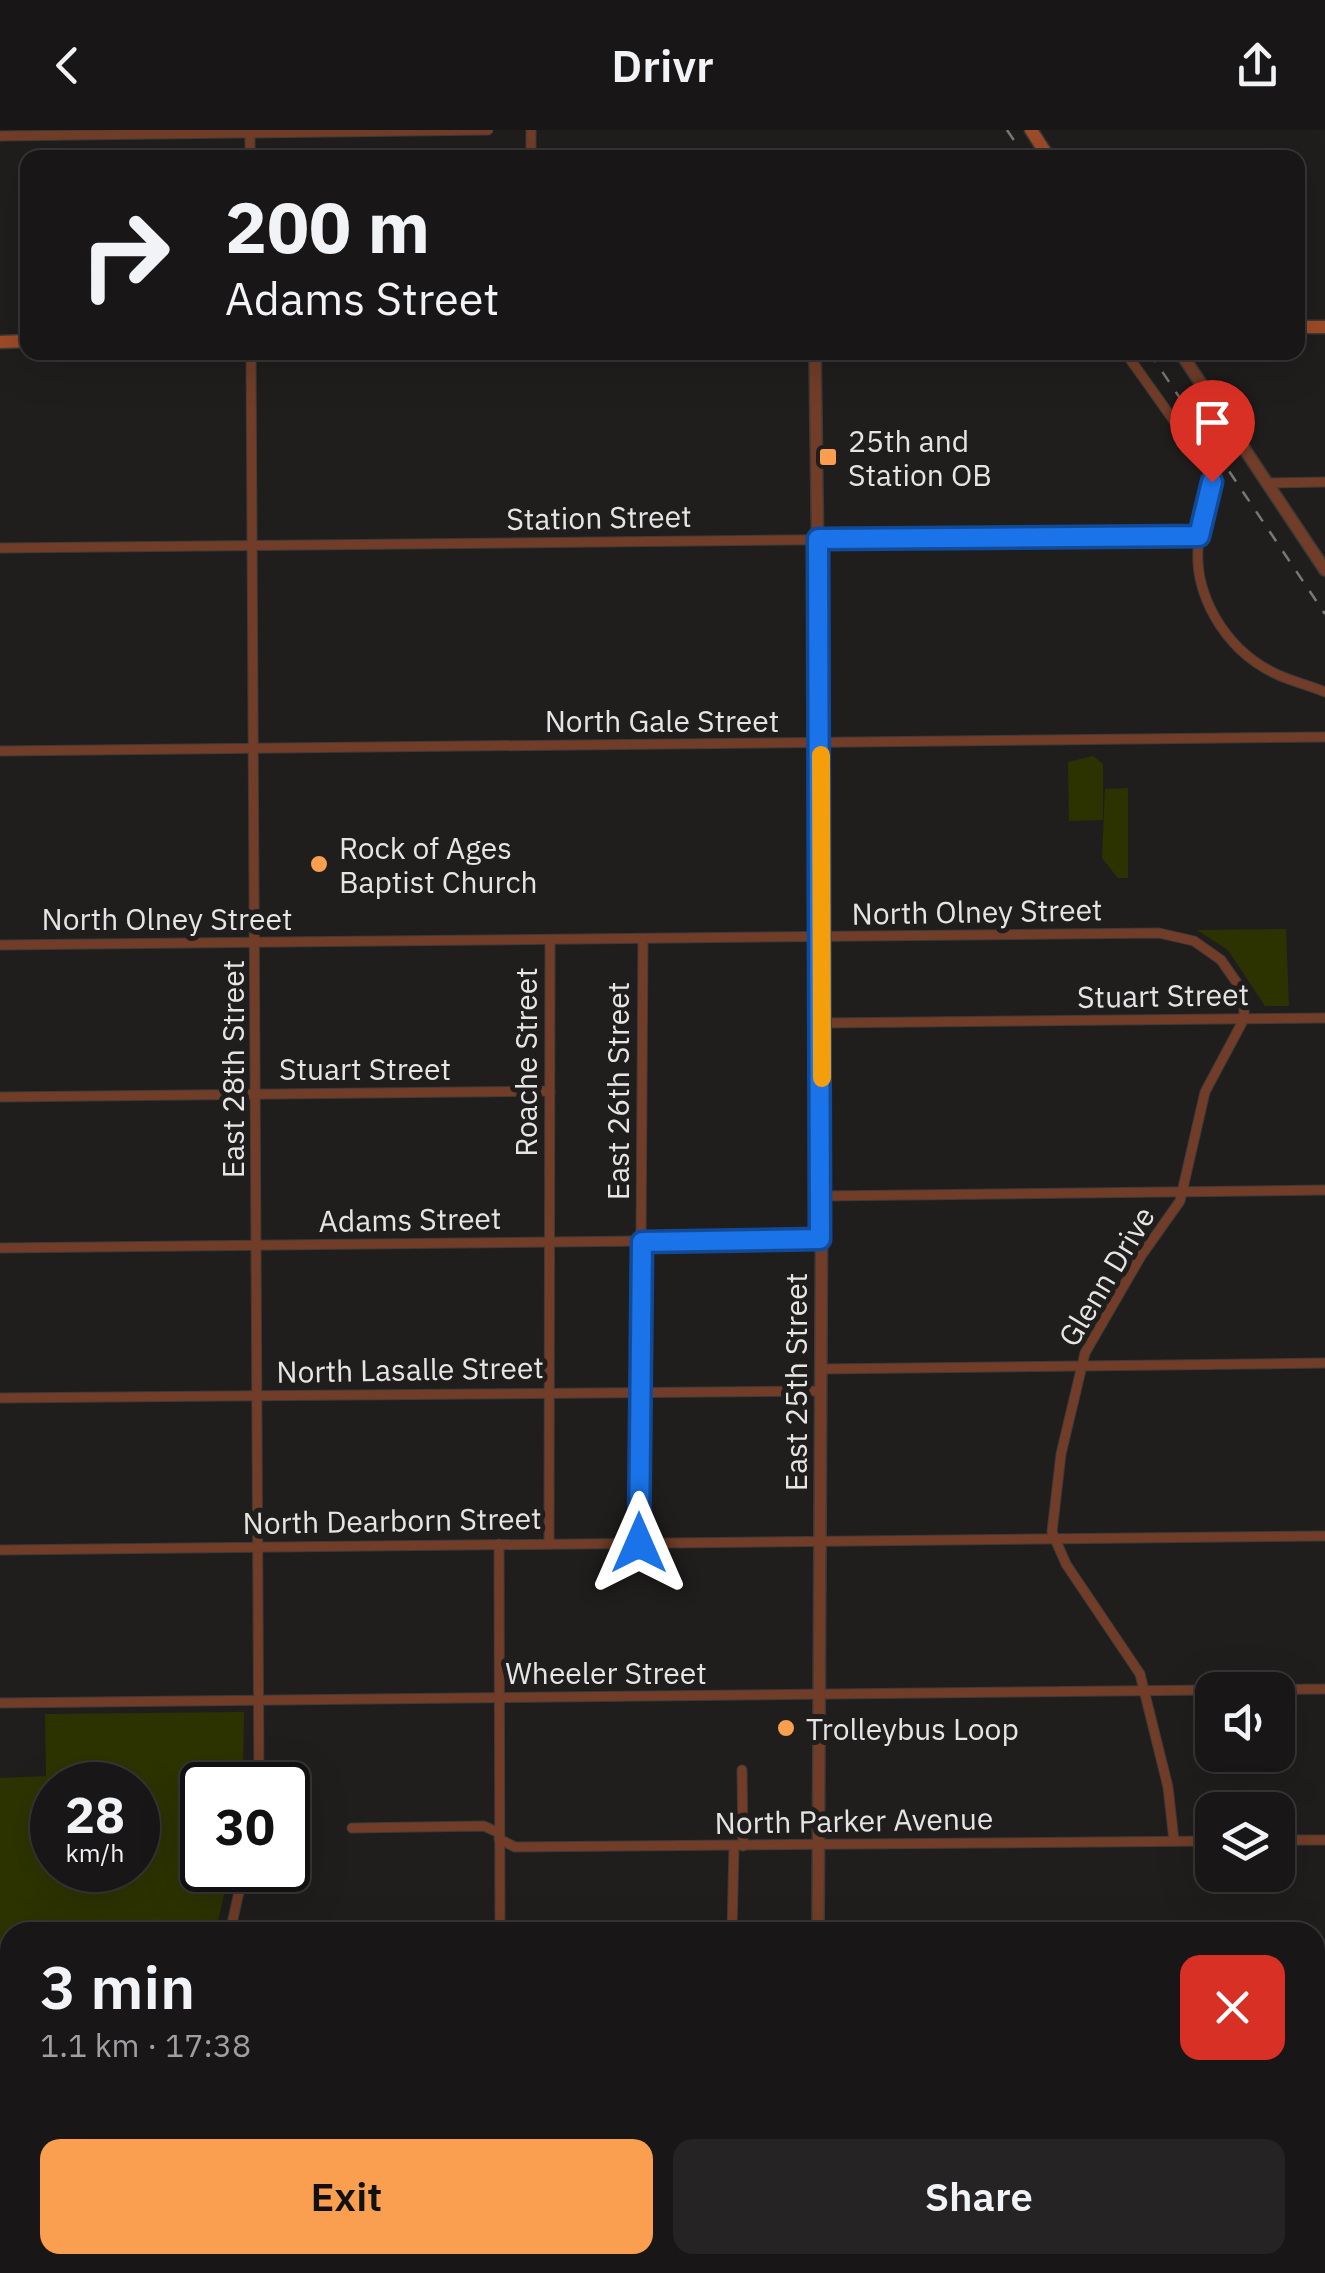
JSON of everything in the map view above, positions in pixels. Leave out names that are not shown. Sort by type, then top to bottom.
[{"type":"street","points":[[0,136],[488,130]]},
{"type":"street","name":"East 28th Street","points":[[251,360],[258,942],[259,1762]]},
{"type":"street","name":"East 25th Street","points":[[816,360],[823,938],[818,1922]]},
{"type":"street","points":[[1131,360],[1205,462],[1212,482],[1199,536],[1202,588],[1229,636],[1272,672],[1325,692]]},
{"type":"street","points":[[1185,360],[1325,570]]},
{"type":"street","points":[[1267,483],[1325,482]]},
{"type":"street","name":"Station Street","points":[[0,548],[1199,536]]},
{"type":"street","name":"North Gale Street","points":[[0,751],[1325,738]]},
{"type":"street","name":"North Olney Street","points":[[0,944],[1170,934],[1201,945],[1221,960],[1244,993],[1244,1019]]},
{"type":"street","name":"East 26th Street","points":[[639,1543],[643,939]]},
{"type":"street","name":"Roache Street","points":[[549,1544],[550,940]]},
{"type":"street","name":"Stuart Street","points":[[822,1023],[1325,1018]]},
{"type":"street","name":"Glenn Drive","points":[[1052,1540],[1061,1454],[1080,1367],[1128,1276],[1183,1192],[1205,1092],[1244,1019]]},
{"type":"street","name":"Stuart Street","points":[[0,1096],[550,1091]]},
{"type":"street","points":[[821,1196],[1325,1190]]},
{"type":"street","name":"Adams Street","points":[[0,1248],[820,1239]]},
{"type":"street","points":[[820,1368],[1325,1364]]},
{"type":"street","name":"North Lasalle Street","points":[[0,1398],[820,1391]]},
{"type":"street","name":"North Dearborn Street","points":[[0,1550],[1325,1536]]},
{"type":"street","points":[[1052,1540],[1129,1655],[1145,1691],[1168,1787],[1174,1841]]},
{"type":"street","points":[[499,1544],[500,1922]]},
{"type":"street","points":[[1295,1689],[1325,1689]]},
{"type":"street","name":"Wheeler Street","points":[[0,1703],[1195,1690]]},
{"type":"street","points":[[733,1922],[742,1770]]},
{"type":"street","name":"North Parker Avenue","points":[[352,1828],[486,1826],[514,1848],[1195,1840]]},
{"type":"street","points":[[1295,1840],[1325,1840]]},
{"type":"street","points":[[232,1922],[239,1892]]},
{"type":"green space","points":[[1093,756],[1103,764],[1103,820],[1069,821],[1068,762]]},
{"type":"green space","points":[[1128,788],[1128,878],[1118,878],[1102,858],[1105,789]]},
{"type":"green space","points":[[1286,929],[1289,1006],[1265,1006],[1228,950],[1197,930]]},
{"type":"green space","points":[[244,1712],[243,1762],[180,1762],[180,1892],[224,1892],[218,1922],[0,1922],[0,1778],[30,1777],[30,1892],[160,1892],[160,1762],[46,1762],[45,1714]]},
{"type":"railway","points":[[1007,130],[1021,150]]},
{"type":"railway","points":[[1154,360],[1325,614]]},
{"type":"slow traffic","points":[[821,755],[822,1078]]},
{"type":"place","name":"25th and Station OB","points":[[828,457]]},
{"type":"place","name":"Rock of Ages Baptist Church","points":[[319,864]]},
{"type":"place","name":"Trolleybus Loop","points":[[786,1728]]},
{"type":"route","points":[[639,1543],[642,1242],[820,1239],[823,938],[818,539],[1199,536],[1212,482]]}]
